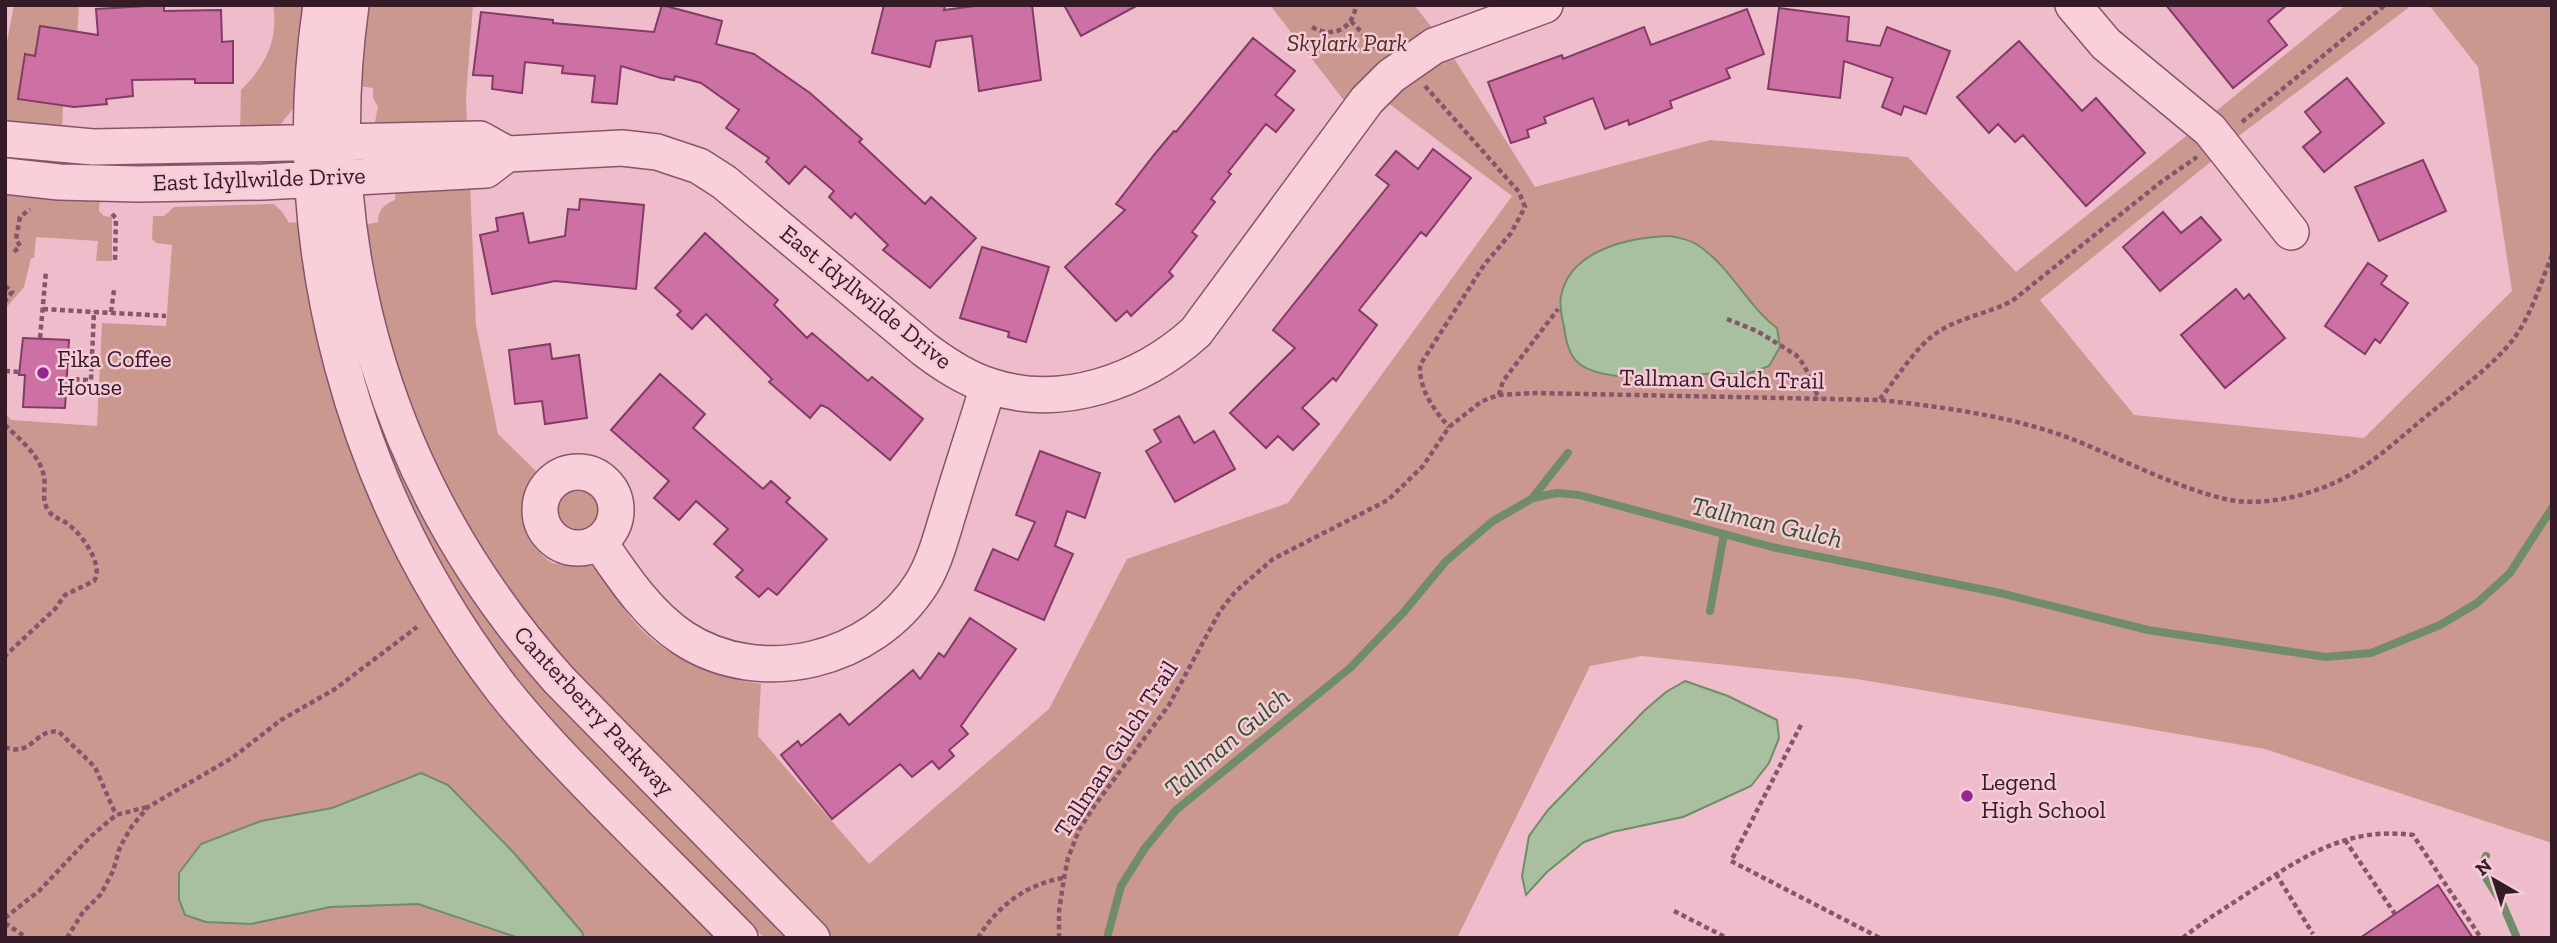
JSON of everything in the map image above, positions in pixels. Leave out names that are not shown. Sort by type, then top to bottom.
[{"type":"street","name":"Canterberry Parkway","points":[[321,5],[314,51],[327,142],[328,178],[316,232],[326,301],[342,372],[383,487],[429,579],[487,669],[541,736],[740,938]]},
{"type":"street","name":"Canterberry Parkway","points":[[327,142],[344,77],[351,5]]},
{"type":"street","name":"East Idyllwilde Drive","points":[[5,139],[93,147],[480,139],[508,154],[641,149],[674,156],[699,166],[724,181],[924,349],[956,370],[988,386],[1039,393],[1076,391],[1124,379],[1166,356],[1185,341],[1204,322],[1367,100],[1391,76],[1434,46],[1545,5]]},
{"type":"street","points":[[2073,5],[2106,44],[2210,130],[2291,232]]},
{"type":"street","name":"East Idyllwilde Drive","points":[[5,176],[109,184],[263,182],[486,170],[508,154]]},
{"type":"street","name":"Canterberry Parkway","points":[[328,178],[354,263],[379,370],[422,480],[472,569],[525,642],[559,680],[812,938]]},
{"type":"street","points":[[599,542],[652,611],[696,645],[735,659],[757,663],[800,661],[831,655],[862,640],[886,624],[924,579],[988,386]]},
{"type":"path","points":[[1312,27],[1329,34],[1343,28],[1351,21],[1356,5]]},
{"type":"path","points":[[2239,124],[2385,5]]},
{"type":"path","points":[[1351,21],[1379,51]]},
{"type":"path","points":[[1424,86],[1518,191],[1525,206],[1511,233],[1484,265],[1420,365],[1422,380],[1432,408],[1449,427]]},
{"type":"path","points":[[1880,400],[1930,338],[1941,330],[1994,311],[2012,301],[2150,190],[2197,156]]},
{"type":"path","points":[[14,252],[20,246],[16,239],[20,217],[33,207]]},
{"type":"path","points":[[106,210],[116,218],[115,260]]},
{"type":"path","name":"Tallman Gulch Trail","points":[[1059,938],[1059,911],[1064,878],[1068,858],[1079,830],[1175,696],[1220,611],[1235,592],[1273,559],[1388,500],[1423,466],[1449,427],[1482,401],[1499,395],[1535,393],[1880,400],[1936,407],[2029,426],[2070,438],[2185,486],[2228,500],[2280,499],[2308,492],[2352,474],[2390,446],[2505,349],[2525,320],[2552,255]]},
{"type":"path","points":[[40,338],[46,271]]},
{"type":"path","points":[[5,286],[12,292],[5,301]]},
{"type":"path","points":[[111,312],[114,290]]},
{"type":"path","points":[[43,309],[166,316]]},
{"type":"path","points":[[1499,395],[1503,381],[1558,309]]},
{"type":"path","points":[[66,379],[91,380],[94,311]]},
{"type":"path","points":[[1727,319],[1757,331],[1796,355],[1804,365],[1819,399]]},
{"type":"path","points":[[5,371],[20,372]]},
{"type":"path","points":[[5,425],[29,450],[43,472],[44,499],[48,510],[73,530],[93,555],[98,570],[94,582],[65,595],[55,609],[5,656]]},
{"type":"path","points":[[5,918],[40,890],[90,836],[116,815],[148,807],[232,758],[281,720],[344,683],[417,627]]},
{"type":"path","points":[[1801,725],[1731,861],[1880,938]]},
{"type":"path","points":[[5,747],[20,750],[29,746],[43,733],[59,732],[94,767],[116,815]]},
{"type":"path","points":[[67,938],[83,912],[101,894],[113,871],[120,847],[132,826],[148,807]]},
{"type":"path","points":[[2183,938],[2313,851],[2344,839],[2379,834],[2413,835],[2481,938]]},
{"type":"path","points":[[2344,839],[2395,914]]},
{"type":"path","points":[[2276,874],[2313,934]]},
{"type":"path","points":[[978,938],[998,911],[1011,901],[1045,881],[1064,878]]},
{"type":"path","points":[[1674,911],[1727,938]]},
{"type":"path","points":[[5,923],[27,938]]},
{"type":"green space","points":[[14,5],[79,5],[74,86],[63,105],[62,136],[5,127],[5,52]]},
{"type":"green space","points":[[273,5],[306,5],[296,105],[280,125],[272,129],[240,132],[241,90],[257,72],[268,52],[274,30]]},
{"type":"green space","points":[[366,5],[473,5],[466,97],[467,125],[387,125],[375,122],[378,107],[373,98],[373,88],[358,86]]},
{"type":"green space","name":"Skylark Park","points":[[1270,5],[1414,5],[1434,30],[1383,61],[1346,103]]},
{"type":"green space","points":[[2346,5],[2412,5],[2236,138],[2215,112]]},
{"type":"green space","points":[[2429,5],[2552,5],[2552,843],[2265,749],[1857,679],[1642,656],[1590,666],[1457,938],[833,938],[532,627],[449,502],[390,357],[363,225],[378,222],[382,208],[395,200],[396,187],[470,184],[476,325],[498,434],[536,471],[525,491],[521,512],[522,523],[531,543],[554,563],[575,561],[593,568],[638,626],[664,648],[710,672],[761,684],[758,736],[869,864],[1049,709],[1127,559],[1288,503],[1512,196],[1388,103],[1412,80],[1452,55],[1535,187],[1710,140],[1908,157],[2016,272],[2190,133],[2213,160],[2040,300],[2134,415],[2364,438],[2512,291],[2478,67]]},
{"type":"green space","points":[[31,157],[269,160],[271,164],[208,169],[30,165]]},
{"type":"green space","points":[[5,187],[100,197],[99,211],[104,216],[112,217],[112,261],[96,261],[98,241],[36,237],[34,258],[31,258],[24,287],[6,308],[5,329]]},
{"type":"green space","points":[[274,204],[289,223],[300,222],[390,535],[718,938],[5,938],[5,413],[11,420],[97,426],[102,323],[166,326],[172,245],[156,243],[152,239],[153,216],[164,216],[174,207]]},
{"type":"green space","points":[[346,341],[355,345],[427,507],[801,938],[765,938],[716,896],[561,745],[431,563]]},
{"type":"green space","points":[[572,482],[584,482],[594,486],[602,494],[606,510],[602,526],[594,534],[584,538],[572,538],[562,534],[554,526],[550,516],[550,504],[554,494],[562,486]]},
{"type":"shaded area","points":[[1670,236],[1690,241],[1708,253],[1777,328],[1780,347],[1769,366],[1744,374],[1628,377],[1594,371],[1574,358],[1567,343],[1560,303],[1567,280],[1576,267],[1604,249],[1621,243]]},
{"type":"shaded area","points":[[1685,681],[1728,696],[1777,720],[1779,738],[1769,763],[1751,786],[1683,817],[1612,832],[1584,842],[1547,872],[1526,895],[1522,876],[1529,836],[1548,810],[1645,710],[1666,692]]},
{"type":"shaded area","points":[[421,773],[448,785],[514,853],[582,932],[584,938],[519,938],[418,904],[330,907],[251,924],[206,922],[185,915],[179,899],[179,873],[201,844],[261,821],[332,808]]},
{"type":"building","points":[[164,5],[164,11],[221,10],[222,42],[233,41],[233,83],[195,83],[195,79],[132,80],[133,96],[106,99],[107,104],[74,107],[18,99],[25,54],[35,56],[40,26],[98,35],[96,9]]},
{"type":"building","points":[[662,5],[722,21],[716,44],[754,54],[810,93],[862,139],[859,142],[925,204],[931,197],[976,238],[930,288],[883,250],[888,245],[855,213],[851,218],[829,197],[834,191],[805,166],[789,184],[766,162],[769,158],[726,128],[739,110],[701,83],[675,76],[674,80],[661,78],[621,66],[617,104],[592,102],[595,76],[562,73],[563,66],[525,62],[522,93],[492,89],[493,76],[473,75],[481,12],[553,20],[553,23],[654,32]]},
{"type":"building","points":[[884,5],[945,5],[944,10],[982,5],[1032,5],[1041,80],[979,91],[972,36],[936,41],[930,67],[872,53]]},
{"type":"building","points":[[1064,5],[1138,5],[1081,36]]},
{"type":"building","points":[[2166,5],[2287,5],[2268,21],[2287,45],[2233,88]]},
{"type":"building","points":[[1779,8],[1849,17],[1847,41],[1880,46],[1887,27],[1950,51],[1926,114],[1904,106],[1901,115],[1882,107],[1893,78],[1844,61],[1840,98],[1768,89]]},
{"type":"building","points":[[1747,9],[1764,54],[1726,69],[1730,78],[1670,101],[1672,108],[1629,125],[1628,120],[1605,129],[1593,98],[1544,117],[1546,123],[1527,130],[1529,137],[1511,143],[1488,82],[1562,55],[1563,59],[1644,27],[1651,45]]},
{"type":"building","points":[[1253,38],[1295,71],[1275,95],[1294,110],[1276,132],[1266,124],[1228,172],[1231,174],[1211,199],[1215,202],[1192,232],[1197,236],[1169,272],[1173,276],[1131,316],[1127,311],[1116,321],[1065,267],[1125,210],[1116,204]]},
{"type":"building","points":[[2019,41],[2082,111],[2096,98],[2145,153],[2086,206],[2023,135],[2015,142],[1998,124],[1989,133],[1957,97]]},
{"type":"building","points":[[2347,78],[2384,123],[2324,172],[2303,147],[2321,132],[2305,112]]},
{"type":"building","points":[[1433,149],[1471,178],[1426,236],[1421,232],[1359,310],[1377,325],[1336,381],[1333,378],[1302,408],[1319,424],[1293,450],[1278,436],[1266,448],[1230,413],[1295,348],[1273,330],[1389,185],[1376,175],[1396,151],[1418,169]]},
{"type":"building","points":[[2423,160],[2446,211],[2379,241],[2355,187]]},
{"type":"building","points":[[580,199],[644,205],[636,289],[555,281],[492,294],[480,235],[498,231],[496,218],[523,213],[529,243],[565,236],[568,209],[579,210]]},
{"type":"building","points":[[2163,212],[2181,233],[2201,217],[2221,240],[2160,291],[2123,247]]},
{"type":"building","points":[[705,233],[778,300],[774,305],[807,338],[812,333],[868,381],[872,377],[923,419],[890,460],[828,408],[821,405],[810,418],[769,382],[772,379],[706,314],[692,329],[677,315],[681,311],[655,288]]},
{"type":"building","points":[[982,247],[1049,267],[1026,342],[1008,337],[1009,332],[960,318]]},
{"type":"building","points":[[2368,263],[2387,276],[2381,284],[2408,303],[2380,343],[2375,339],[2365,354],[2325,326]]},
{"type":"building","points":[[2236,289],[2244,299],[2249,294],[2285,338],[2225,388],[2181,335]]},
{"type":"building","name":"Fika Coffee House","points":[[23,338],[69,340],[65,408],[23,407],[25,375],[19,375]]},
{"type":"building","points":[[550,344],[552,359],[579,355],[587,418],[545,424],[542,401],[515,404],[509,350]]},
{"type":"building","points":[[660,374],[705,414],[693,428],[763,489],[771,481],[790,498],[786,502],[827,539],[777,595],[768,588],[759,597],[736,577],[743,570],[714,544],[728,529],[696,501],[679,520],[654,498],[669,481],[611,430]]},
{"type":"building","points":[[1179,416],[1194,443],[1214,431],[1235,469],[1175,502],[1146,451],[1161,442],[1154,430]]},
{"type":"building","points":[[1040,451],[1100,473],[1085,518],[1067,511],[1055,546],[1073,554],[1044,620],[975,590],[993,549],[1018,560],[1035,522],[1016,515]]},
{"type":"building","points":[[970,618],[1016,649],[961,726],[968,734],[949,750],[954,756],[939,769],[932,761],[912,777],[900,764],[832,819],[781,755],[798,741],[801,746],[840,714],[849,725],[913,670],[920,679],[939,653],[944,657]]},
{"type":"building","points":[[2438,885],[2473,938],[2360,938],[2395,914]]},
{"type":"waterway","points":[[1533,497],[1568,453]]},
{"type":"waterway","name":"Tallman Gulch","points":[[1107,938],[1121,886],[1145,848],[1176,810],[1350,668],[1403,613],[1446,561],[1493,521],[1533,498],[1557,493],[1579,495],[1772,547],[2000,593],[2148,630],[2325,657],[2371,653],[2440,625],[2477,603],[2510,573],[2552,508]]},
{"type":"waterway","points":[[1710,611],[1724,534]]},
{"type":"waterway","points":[[2486,856],[2482,865],[2483,873],[2502,903],[2517,938]]},
{"type":"place","name":"Fika Coffee House","points":[[43,373]]},
{"type":"place","name":"Legend High School","points":[[1967,796]]}]
